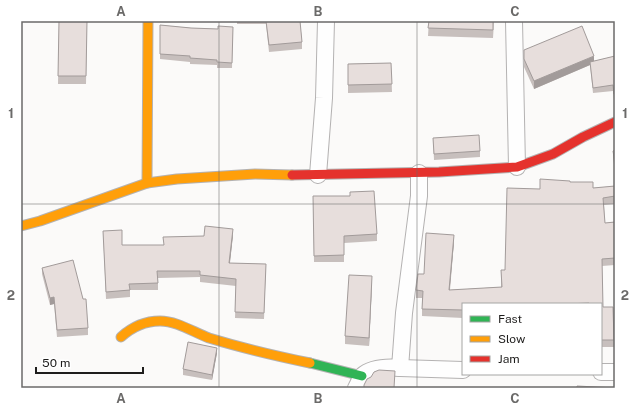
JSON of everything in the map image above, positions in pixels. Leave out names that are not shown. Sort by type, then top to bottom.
[{"type":"street","points":[[147,183],[148,21]]},
{"type":"street","points":[[318,175],[324,98],[326,21]]},
{"type":"street","points":[[514,21],[516,167]]},
{"type":"street","points":[[21,226],[40,221],[147,183],[177,179],[255,174],[318,175],[419,173],[489,170],[516,167],[553,154],[583,137],[615,122]]},
{"type":"street","points":[[400,368],[404,313],[419,196],[419,173]]},
{"type":"street","points":[[120,337],[140,323],[163,321],[176,324],[194,333],[254,351],[332,367],[359,382],[376,369],[386,367],[462,370]]},
{"type":"street","points":[[602,372],[615,372]]},
{"type":"building","points":[[59,21],[87,21],[86,76],[58,76]]},
{"type":"building","points":[[266,21],[300,21],[302,42],[269,45]]},
{"type":"building","points":[[429,21],[493,21],[493,30],[428,28]]},
{"type":"building","points":[[160,25],[218,29],[218,26],[233,27],[232,63],[217,62],[217,60],[190,58],[190,56],[160,54]]},
{"type":"building","points":[[582,26],[594,56],[534,81],[524,59],[524,50]]},
{"type":"building","points":[[615,56],[615,94],[613,85],[593,88],[590,62]]},
{"type":"building","points":[[391,63],[392,84],[348,85],[348,64]]},
{"type":"building","points":[[479,135],[480,151],[434,154],[433,138]]},
{"type":"building","points":[[615,150],[615,163],[613,151]]},
{"type":"building","points":[[540,179],[570,182],[593,182],[593,188],[615,186],[615,196],[603,198],[605,223],[615,222],[615,258],[602,259],[603,307],[613,307],[614,340],[602,340],[602,303],[462,303],[462,310],[422,309],[423,291],[416,290],[418,274],[424,274],[426,233],[454,235],[449,290],[502,287],[501,270],[505,270],[507,188],[540,189]]},
{"type":"building","points":[[374,191],[377,234],[344,236],[344,255],[314,256],[313,196],[350,196],[350,192]]},
{"type":"building","points":[[205,226],[233,229],[229,263],[266,264],[264,313],[235,312],[236,279],[200,275],[200,271],[157,271],[158,283],[129,284],[130,290],[106,292],[103,231],[122,230],[122,245],[164,245],[163,237],[204,236]]},
{"type":"building","points":[[73,260],[83,299],[86,299],[88,328],[57,330],[54,297],[50,298],[42,268]]},
{"type":"building","points":[[349,275],[372,276],[369,338],[345,336]]},
{"type":"building","points":[[188,342],[217,348],[212,375],[183,369]]},
{"type":"building","points":[[379,370],[395,371],[394,388],[364,388],[367,379],[371,377],[374,372]]},
{"type":"building","points":[[577,386],[615,388],[577,388]]},
{"type":"traffic: fast","points":[[310,363],[362,376]]},
{"type":"traffic: slow","points":[[147,183],[148,21]]},
{"type":"traffic: slow","points":[[21,226],[40,221],[147,183],[177,179],[255,174],[292,175]]},
{"type":"traffic: slow","points":[[121,337],[130,330],[144,323],[166,321],[221,342],[310,363]]},
{"type":"traffic: jam","points":[[292,175],[439,172],[517,167],[553,154],[583,137],[615,122]]}]
